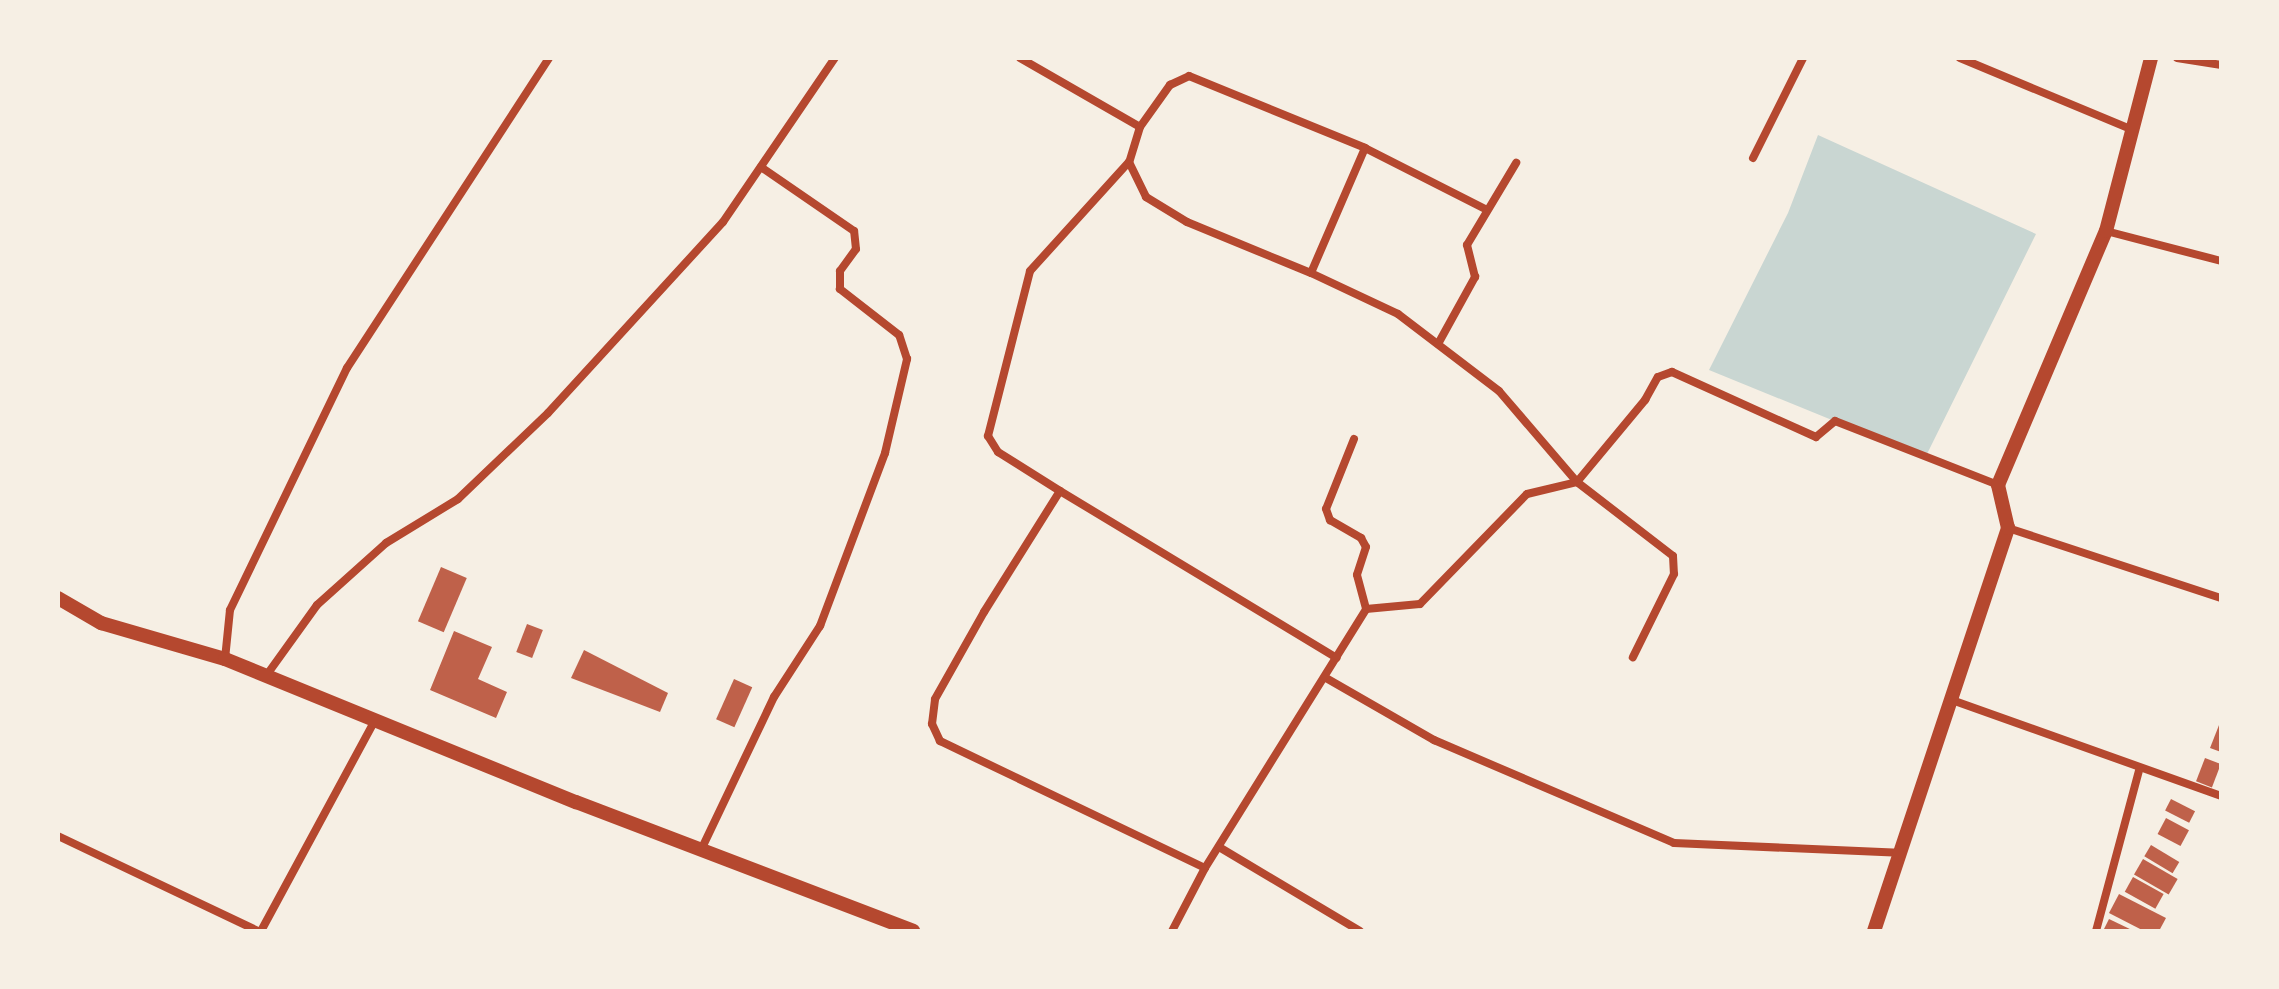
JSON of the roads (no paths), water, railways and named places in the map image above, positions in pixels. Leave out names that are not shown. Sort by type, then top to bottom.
[{"type":"street","points":[[225,659],[230,610],[347,368],[549,58]]},
{"type":"street","points":[[266,676],[317,605],[386,543],[458,499],[548,413],[723,222],[835,58]]},
{"type":"street","points":[[1020,58],[1140,127]]},
{"type":"street","points":[[1753,158],[1803,58]]},
{"type":"street","points":[[1960,58],[2134,130]]},
{"type":"street","points":[[1874,931],[2008,528],[1998,485],[2106,231],[2151,58]]},
{"type":"street","points":[[2177,58],[2221,65]]},
{"type":"street","points":[[1337,658],[998,452],[988,436],[1030,271],[1129,162],[1140,127],[1170,85],[1189,76],[1365,148],[1487,210]]},
{"type":"street","points":[[1311,273],[1365,148]]},
{"type":"street","points":[[1129,162],[1146,197],[1187,222],[1311,273],[1398,314],[1499,391],[1577,482],[1673,556],[1674,574],[1633,657]]},
{"type":"street","points":[[1438,344],[1475,277],[1466,250],[1516,163]]},
{"type":"street","points":[[701,850],[774,697],[820,626],[885,453],[907,359],[899,335],[840,289],[840,271],[856,249],[854,231],[761,167]]},
{"type":"street","points":[[2106,231],[2221,261]]},
{"type":"street","points":[[1366,609],[1420,604],[1527,494],[1577,482],[1645,400],[1658,377],[1672,372],[1816,437],[1835,421],[1998,485]]},
{"type":"street","points":[[1172,931],[1205,868],[1326,678],[1366,609],[1357,575],[1366,547],[1361,538],[1330,520],[1326,509],[1354,439]]},
{"type":"street","points":[[1060,491],[935,699],[932,724],[940,741],[1205,868]]},
{"type":"street","points":[[2008,528],[2221,598]]},
{"type":"street","points":[[58,598],[101,623],[225,659],[701,850],[913,931]]},
{"type":"street","points":[[1326,678],[1434,740],[1674,843],[1899,853]]},
{"type":"street","points":[[1949,699],[2139,770],[2221,796]]},
{"type":"street","points":[[58,836],[259,931],[375,720]]},
{"type":"street","points":[[2096,931],[2139,770]]},
{"type":"street","points":[[1219,847],[1360,931]]}]
